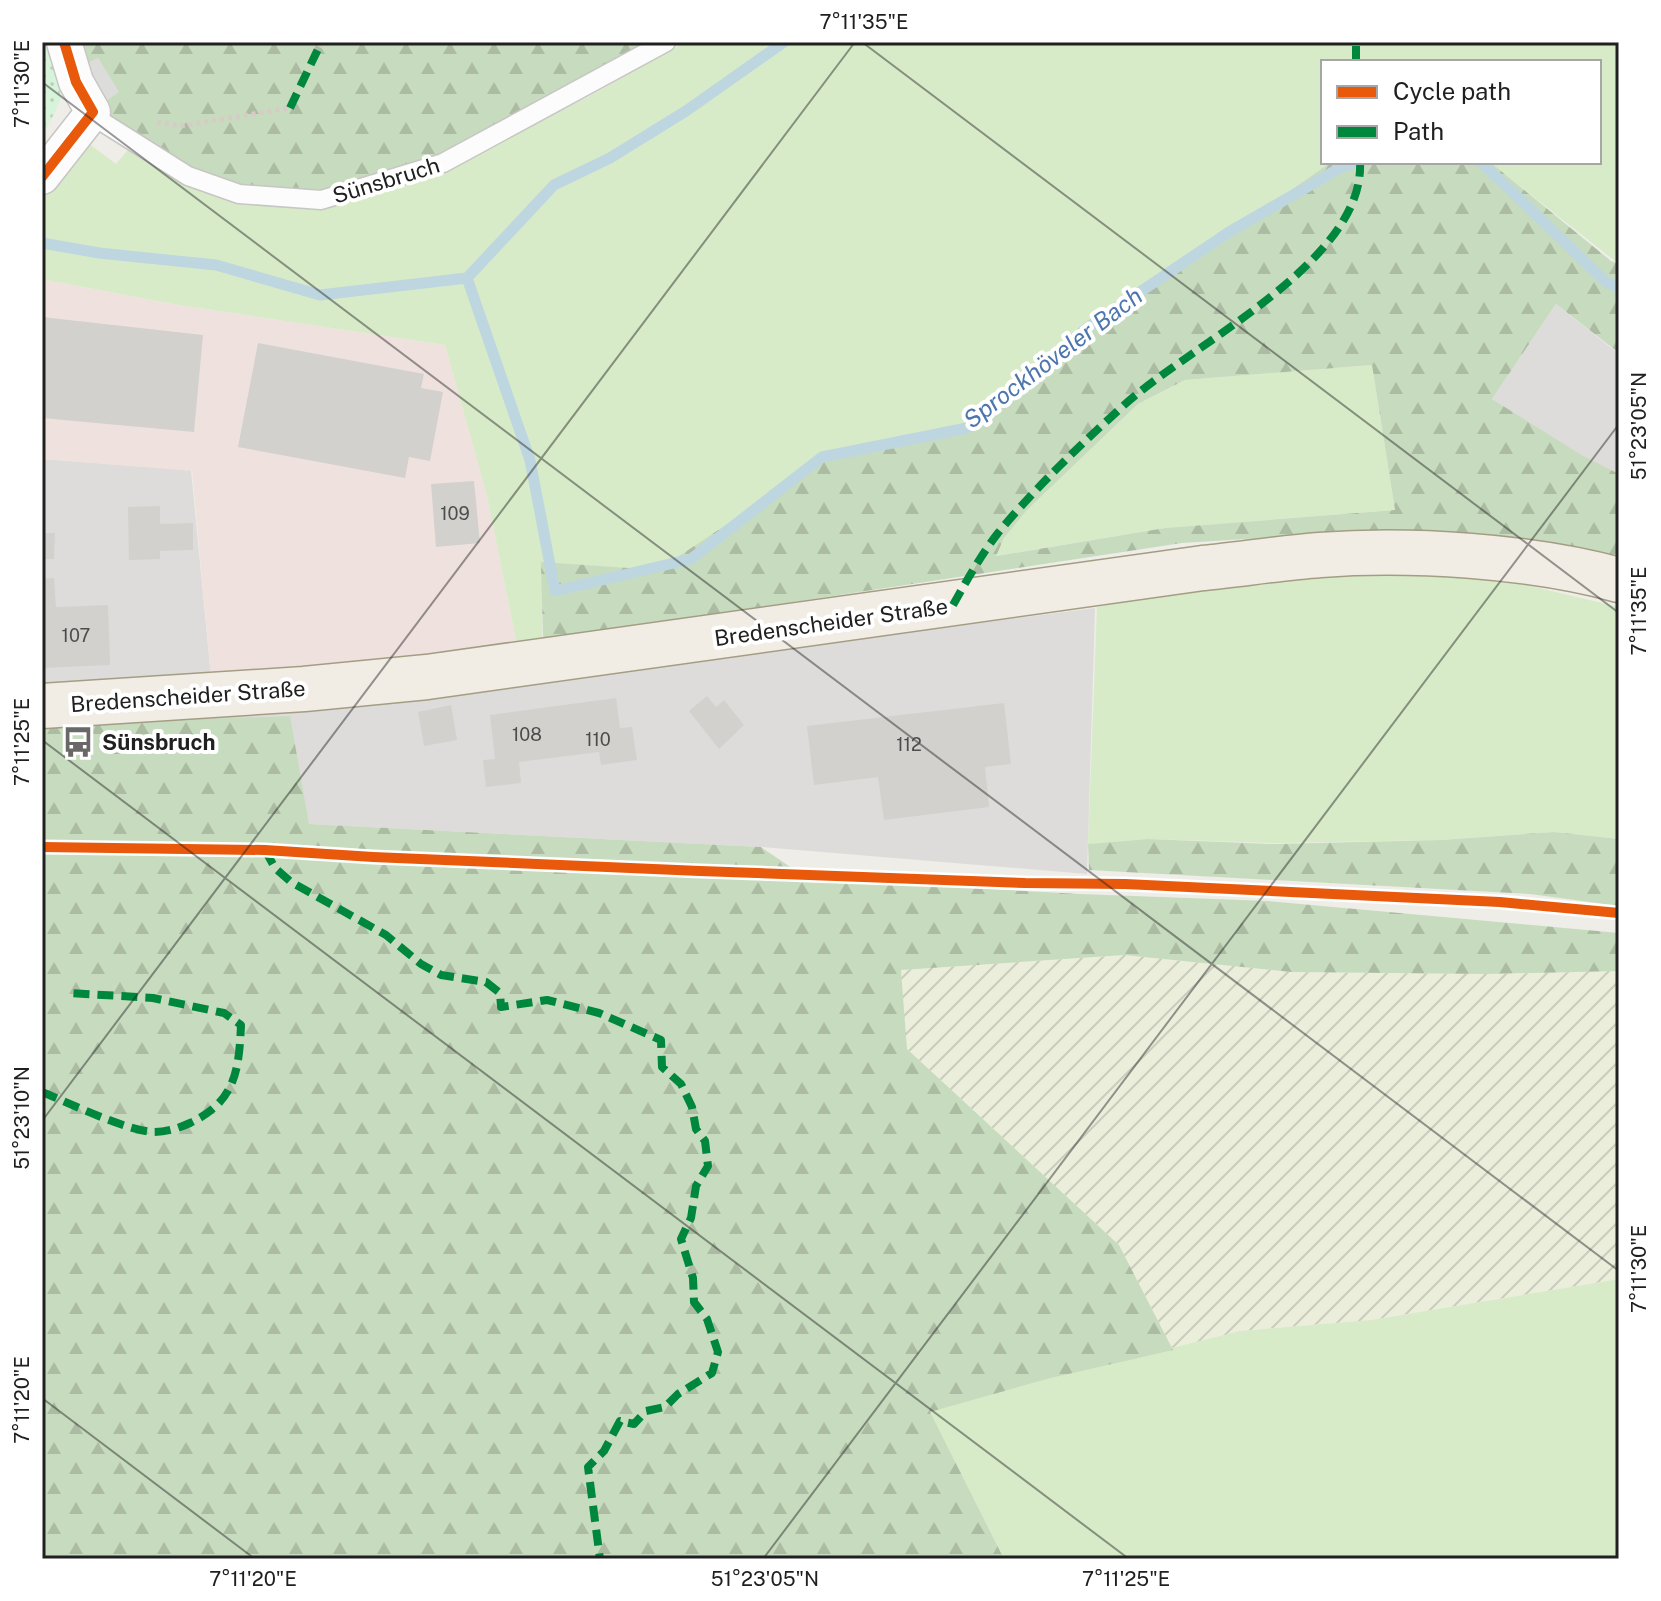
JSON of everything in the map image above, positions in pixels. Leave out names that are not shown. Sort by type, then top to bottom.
[{"type":"main road","name":"Bredenscheider Straße","points":[[42,706],[304,689],[427,677],[1203,568],[1321,555],[1430,555],[1534,563],[1619,580]]},
{"type":"street","name":"Sünsbruch","points":[[64,42],[76,82],[94,115]]},
{"type":"street","points":[[42,177],[94,115]]},
{"type":"lane","name":"Sünsbruch","points":[[94,115],[188,176],[239,194],[321,200],[443,163],[666,42]]},
{"type":"path","points":[[152,121],[181,126],[290,108]]},
{"type":"shaded area","points":[[98,58],[120,93],[102,104],[81,67]]},
{"type":"shaded area","points":[[42,279],[166,303],[445,345],[487,496],[517,645],[211,677],[192,471],[42,459]]},
{"type":"shaded area","points":[[1556,304],[1619,354],[1619,474],[1584,458],[1492,399]]},
{"type":"shaded area","points":[[42,459],[191,470],[211,677],[345,706],[1095,608],[1087,874],[761,847],[308,824],[42,724]]},
{"type":"green space","points":[[42,42],[51,42],[61,99],[42,138]]},
{"type":"green space","points":[[70,42],[652,42],[586,81],[443,153],[319,193],[247,187],[184,165],[110,115],[102,104],[119,92],[98,58],[81,67]]},
{"type":"green space","points":[[685,42],[1619,42],[1619,264],[1492,164],[1601,164],[1601,60],[1321,60],[1321,164],[1328,164],[1103,321],[953,434],[818,464],[658,570],[542,563],[542,640],[517,645],[487,496],[445,345],[167,303],[42,279],[42,191],[84,140],[116,164],[128,150],[184,184],[258,206],[323,206],[443,168],[588,97]]},
{"type":"green space","points":[[1328,164],[1492,164],[1611,261],[1619,264],[1619,353],[1556,304],[1492,399],[1583,456],[1619,474],[1619,561],[1431,535],[1182,543],[543,640],[541,562],[658,570],[819,463],[953,435],[1104,321]],"holes":[[[1372,365],[1395,510],[1165,528],[996,556],[1004,538],[1027,510],[1138,404],[1185,380]]]},
{"type":"green space","points":[[1372,365],[1395,510],[1165,528],[995,556],[1004,538],[1027,510],[1138,404],[1185,380]]},
{"type":"green space","points":[[1312,573],[1427,573],[1526,585],[1619,607],[1619,839],[1554,832],[1441,840],[1276,843],[1148,839],[1088,844],[1097,607],[1221,584]]},
{"type":"green space","points":[[290,716],[309,824],[761,847],[808,879],[1268,901],[1619,933],[1619,971],[1487,974],[1291,972],[1124,955],[901,970],[907,1049],[1119,1245],[1173,1350],[1051,1378],[930,1412],[1004,1559],[42,1559],[42,724]]},
{"type":"green space","points":[[1554,832],[1619,839],[1619,906],[1530,894],[1089,870],[1088,844],[1148,839],[1274,844],[1441,840]]},
{"type":"green space","points":[[1124,955],[1291,972],[1487,974],[1619,971],[1619,1279],[1371,1320],[1240,1331],[1173,1350],[1119,1245],[907,1049],[900,970]]},
{"type":"green space","points":[[1619,1279],[1619,1559],[1004,1559],[929,1412],[1240,1331],[1371,1320]]},
{"type":"building","points":[[42,317],[203,335],[194,432],[42,418]]},
{"type":"building","points":[[258,343],[424,374],[421,388],[443,392],[430,461],[409,457],[405,478],[238,447]]},
{"type":"building","points":[[474,481],[480,543],[436,547],[431,484]]},
{"type":"building","points":[[160,506],[160,524],[193,523],[193,550],[160,551],[160,559],[129,560],[128,507]]},
{"type":"building","points":[[42,533],[55,533],[54,559],[42,559]]},
{"type":"building","points":[[54,578],[56,607],[108,605],[110,665],[42,668],[42,579]]},
{"type":"building","points":[[707,696],[716,707],[724,700],[744,725],[719,749],[689,711]]},
{"type":"building","points":[[616,698],[620,728],[632,727],[637,760],[601,765],[599,752],[519,762],[521,783],[486,787],[483,760],[495,759],[490,715]]},
{"type":"building","points":[[1004,703],[1011,764],[985,767],[989,807],[884,820],[878,777],[814,785],[807,726]]},
{"type":"building","points":[[451,705],[457,740],[424,746],[418,712]]},
{"type":"waterway","name":"Sprockhöveler Bach","points":[[42,243],[99,253],[216,265],[320,295],[467,278],[554,185],[610,158],[686,111],[784,42]]},
{"type":"waterway","name":"Sprockhöveler Bach","points":[[467,278],[530,460],[555,591],[691,559],[822,457],[967,428],[1088,327],[1229,232],[1351,164]]},
{"type":"waterway","name":"Sprockhöveler Bach","points":[[1483,164],[1606,282],[1619,288]]},
{"type":"marked path","points":[[1356,42],[1356,60]]},
{"type":"marked path","points":[[290,108],[319,47]]},
{"type":"marked path","points":[[953,605],[998,533],[1074,452],[1151,383],[1267,300],[1304,268],[1334,234],[1354,199],[1360,164]]},
{"type":"marked path","points":[[265,850],[275,868],[291,882],[386,935],[421,964],[441,975],[486,982],[500,993],[501,1007],[547,1000],[599,1013],[661,1040],[662,1067],[681,1084],[692,1107],[696,1129],[705,1141],[708,1166],[696,1186],[691,1218],[681,1239],[693,1278],[694,1302],[707,1319],[718,1352],[712,1373],[678,1394],[665,1407],[646,1411],[634,1424],[620,1421],[604,1451],[588,1467],[600,1559]]},
{"type":"marked path","points":[[42,1092],[114,1122],[159,1132],[182,1127],[205,1115],[225,1095],[236,1071],[241,1025],[224,1013],[153,998],[70,993]]},
{"type":"cycle path","points":[[42,177],[93,112],[76,82],[64,42]]},
{"type":"cycle path","points":[[42,847],[265,850],[700,871],[1125,884],[1500,902],[1619,913]]},
{"type":"place","name":"Sünsbruch","points":[[78,742]]}]
